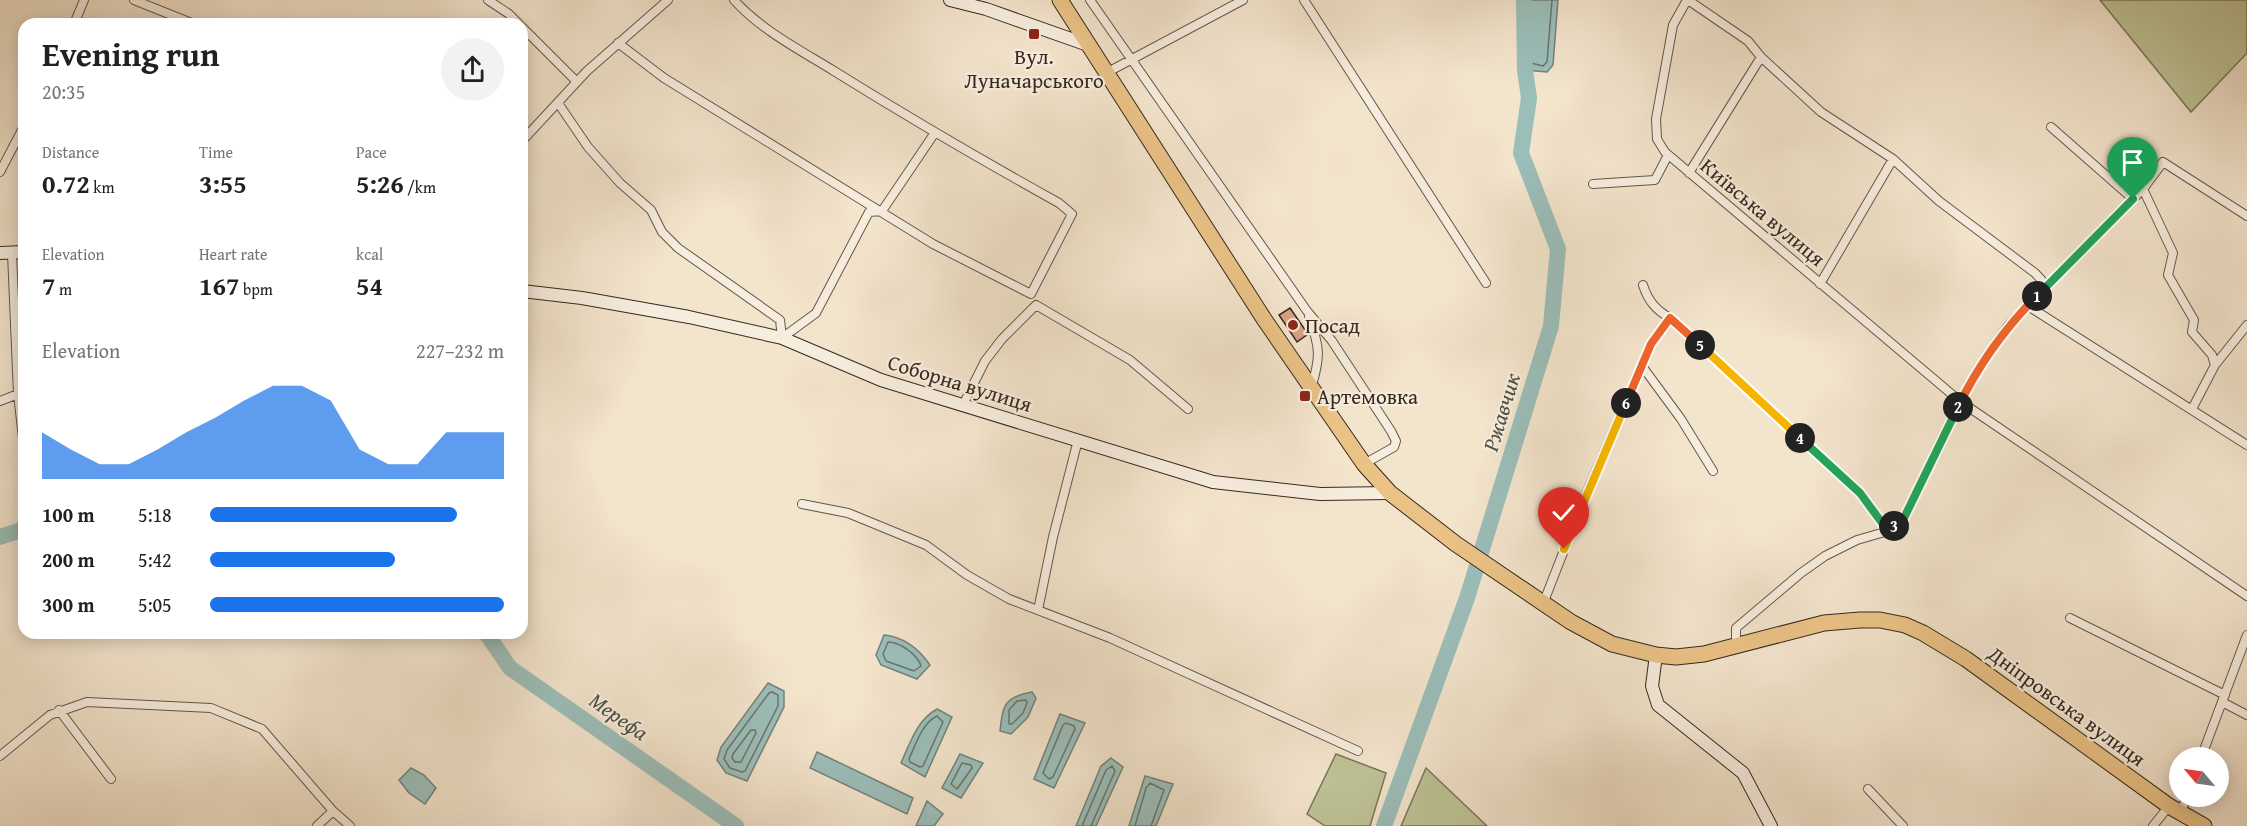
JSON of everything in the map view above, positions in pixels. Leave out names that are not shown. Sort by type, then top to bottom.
[{"type":"highway","name":"Дніпровська вулиця","points":[[1060,0],[1264,319],[1364,464],[1389,493],[1456,544],[1543,604],[1612,644],[1656,655],[1676,657],[1704,654],[1824,623],[1880,620],[1905,625],[1966,659],[2175,809],[2204,826]]},
{"type":"street","points":[[76,18],[84,0]]},
{"type":"street","points":[[134,0],[179,18]]},
{"type":"street","points":[[488,0],[513,18]]},
{"type":"street","points":[[528,135],[577,82],[668,0]]},
{"type":"street","points":[[734,0],[742,9],[782,39],[934,134],[1059,203],[1072,214],[1031,294]]},
{"type":"street","points":[[950,0],[986,9],[1088,45]]},
{"type":"street","points":[[1090,0],[1307,311],[1332,341],[1396,441],[1394,447],[1364,464]]},
{"type":"street","points":[[1106,73],[1243,0]]},
{"type":"street","points":[[1305,0],[1486,283]]},
{"type":"street","points":[[1688,0],[1748,41],[1761,57],[1821,112],[1893,159],[1939,201],[2035,273],[2048,286]]},
{"type":"street","name":"Київська вулиця","points":[[1688,0],[1673,24],[1656,119],[1657,139],[1668,154],[1960,402],[2247,596]]},
{"type":"street","points":[[528,34],[577,82]]},
{"type":"street","points":[[618,44],[664,78],[933,244],[1031,294],[1036,305],[1130,360],[1188,409]]},
{"type":"street","points":[[1689,173],[1761,57]]},
{"type":"street","points":[[558,103],[588,147],[620,183],[651,210],[662,232],[678,249],[780,320],[782,338],[816,313],[869,212],[882,211]]},
{"type":"street","points":[[2051,127],[2133,199]]},
{"type":"street","points":[[882,211],[934,134]]},
{"type":"street","points":[[0,172],[18,138]]},
{"type":"street","points":[[1593,184],[1655,180],[1668,154]]},
{"type":"street","points":[[1820,284],[1893,159]]},
{"type":"street","points":[[1736,647],[1734,637],[1736,628],[1801,573],[1825,556],[1888,531],[1903,520],[1960,402],[1990,349],[2008,326],[2143,189],[2163,162],[2247,216]]},
{"type":"street","points":[[2143,189],[2172,253],[2168,276],[2194,320],[2192,332],[2212,355],[2215,365]]},
{"type":"street","points":[[0,401],[18,394],[12,253]]},
{"type":"street","points":[[1643,285],[1647,298],[1652,304],[1860,493],[1888,531]]},
{"type":"street","name":"Соборна вулиця","points":[[528,292],[582,298],[688,317],[782,338],[881,380],[1213,482],[1320,494],[1389,493]]},
{"type":"street","points":[[963,405],[985,361],[1002,339],[1036,305]]},
{"type":"street","points":[[2028,306],[2247,445]]},
{"type":"street","points":[[1307,311],[1319,343],[1318,367],[1311,388]]},
{"type":"street","points":[[1543,604],[1586,494],[1651,344],[1670,318]]},
{"type":"street","points":[[2192,409],[2215,365],[2247,325]]},
{"type":"street","points":[[1642,366],[1681,419],[1713,471]]},
{"type":"street","points":[[1038,610],[1053,537],[1078,440]]},
{"type":"street","points":[[802,504],[848,513],[926,545],[967,575],[1009,598],[1110,638],[1358,751]]},
{"type":"street","points":[[2070,618],[2224,699],[2247,715]]},
{"type":"street","points":[[2205,747],[2247,635]]},
{"type":"street","points":[[1656,655],[1652,686],[1658,705],[1743,773],[1771,826]]},
{"type":"street","points":[[0,756],[58,710],[87,702],[211,708],[262,729],[333,811],[350,826]]},
{"type":"street","points":[[58,710],[111,779]]},
{"type":"street","points":[[1868,789],[1903,826]]},
{"type":"street","points":[[2153,826],[2175,809]]},
{"type":"street","points":[[317,826],[333,811]]},
{"type":"green space","points":[[2100,0],[2247,0],[2247,53],[2191,112]]},
{"type":"green space","points":[[1336,754],[1386,773],[1370,826],[1325,826],[1307,814]]},
{"type":"green space","points":[[1426,768],[1487,826],[1401,826]]},
{"type":"water","points":[[1524,0],[1558,0],[1553,65],[1547,72],[1525,70]]},
{"type":"water","points":[[884,635],[904,641],[926,659],[930,665],[917,679],[881,665],[876,655]]},
{"type":"water","points":[[768,683],[784,691],[784,707],[747,781],[726,773],[717,760],[721,747]]},
{"type":"water","points":[[1032,692],[1036,698],[1028,717],[1011,734],[1000,731],[1002,715],[1010,700]]},
{"type":"water","points":[[937,709],[952,717],[925,777],[901,763],[919,726]]},
{"type":"water","points":[[1060,714],[1085,723],[1054,788],[1034,779]]},
{"type":"water","points":[[817,752],[913,798],[907,814],[810,768]]},
{"type":"water","points":[[960,754],[983,763],[961,798],[942,788]]},
{"type":"water","points":[[1111,758],[1123,767],[1096,826],[1076,826],[1101,766]]},
{"type":"water","points":[[411,768],[424,775],[436,788],[425,804],[409,793],[399,780]]},
{"type":"water","points":[[1145,776],[1173,784],[1156,826],[1129,826]]},
{"type":"water","points":[[927,801],[943,814],[934,826],[916,826]]},
{"type":"building","name":"Посад","points":[[1290,308],[1308,334],[1297,342],[1279,315]]},
{"type":"waterway","name":"Ржавчик","points":[[1384,826],[1467,598],[1551,326],[1558,249],[1521,153],[1529,98],[1525,70],[1524,0]]},
{"type":"waterway","name":"Мерефа","points":[[0,537],[18,531]]},
{"type":"waterway","name":"Мерефа","points":[[490,639],[510,668],[736,826]]},
{"type":"place","name":"Вул. Луначарського","points":[[1034,34]]},
{"type":"place","name":"Посад","points":[[1293,325]]},
{"type":"place","name":"Артемовка","points":[[1305,396]]},
{"type":"route","points":[[1564,549],[1651,344],[1670,318],[1860,493],[1888,531],[1903,520],[1960,402],[1990,349],[2008,326],[2133,199]]}]
